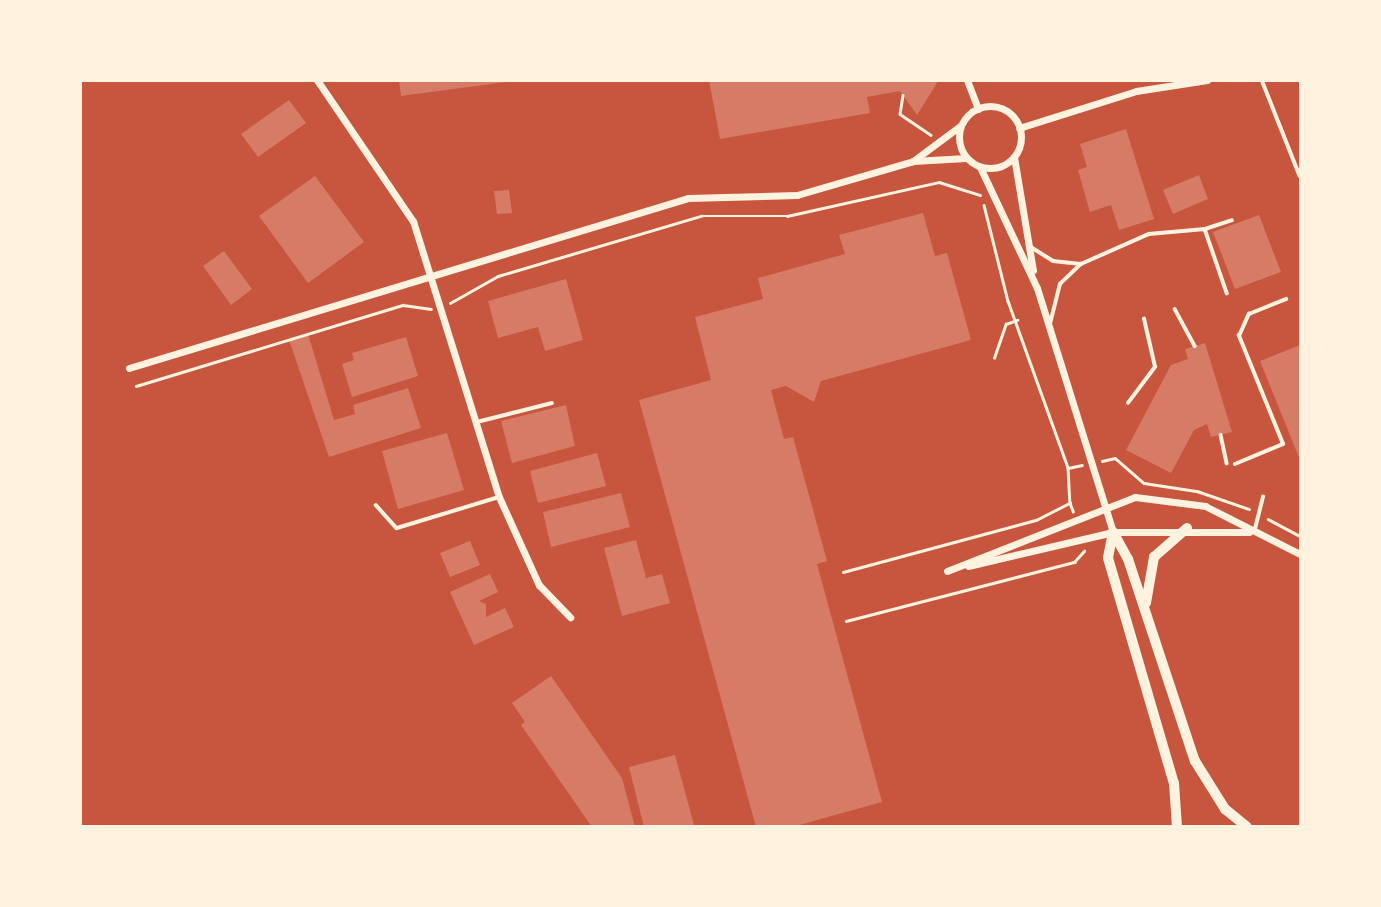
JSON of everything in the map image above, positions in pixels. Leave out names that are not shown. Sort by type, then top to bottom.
[{"type":"highway","points":[[1145,609],[1154,557],[1187,528]]},
{"type":"highway","points":[[1113,532],[1145,609],[1195,761],[1225,809],[1247,827]]},
{"type":"highway","points":[[1113,532],[1108,558],[1174,783],[1177,827]]},
{"type":"street","points":[[317,80],[413,221],[434,277],[499,497],[539,585],[570,617]]},
{"type":"street","points":[[967,80],[978,109]]},
{"type":"street","points":[[1019,128],[1136,91],[1207,80]]},
{"type":"street","points":[[913,161],[961,126],[978,109],[998,107],[1019,128]]},
{"type":"street","points":[[961,126],[966,158]]},
{"type":"street","points":[[1019,128],[1014,157],[1027,244],[1037,288]]},
{"type":"street","points":[[980,167],[998,167],[1014,157]]},
{"type":"street","points":[[129,368],[688,198],[797,195],[913,161],[966,158],[980,167],[1037,288],[1113,532]]},
{"type":"street","points":[[1253,532],[1187,528],[1113,532],[947,571],[1105,506],[1135,497],[1170,498],[1205,506],[1300,554]]},
{"type":"lane","points":[[1262,80],[1300,176]]},
{"type":"lane","points":[[1050,324],[1060,284],[1081,264],[1149,234],[1205,229],[1232,220]]},
{"type":"lane","points":[[1205,229],[1227,293]]},
{"type":"lane","points":[[1027,244],[1053,261],[1081,264]]},
{"type":"lane","points":[[1235,464],[1283,444],[1240,336],[1249,314],[1286,299]]},
{"type":"lane","points":[[1175,309],[1195,346]]},
{"type":"lane","points":[[1128,403],[1154,368],[1144,319]]},
{"type":"lane","points":[[477,422],[552,402]]},
{"type":"lane","points":[[1221,435],[1227,463]]},
{"type":"lane","points":[[376,505],[397,528],[499,497]]},
{"type":"lane","points":[[1253,532],[1263,497]]},
{"type":"path","points":[[900,114],[903,95]]},
{"type":"path","points":[[136,386],[403,305],[419,312],[442,305],[498,276],[681,220],[787,216],[939,182],[983,198],[1017,320],[1068,468],[1070,503]]},
{"type":"path","points":[[994,358],[1006,324],[1017,320]]},
{"type":"path","points":[[843,572],[940,544]]},
{"type":"path","points":[[846,621],[953,594]]},
{"type":"building","points":[[399,80],[506,80],[506,82],[401,96]]},
{"type":"building","points":[[709,80],[936,80],[937,83],[917,115],[900,91],[867,97],[870,113],[720,139]]},
{"type":"building","points":[[289,100],[306,123],[258,157],[241,134]]},
{"type":"building","points":[[1126,129],[1154,219],[1119,230],[1111,205],[1090,212],[1078,170],[1087,167],[1080,144]]},
{"type":"building","points":[[1199,175],[1208,199],[1173,214],[1163,190]]},
{"type":"building","points":[[315,176],[364,242],[308,283],[259,216]]},
{"type":"building","points":[[509,190],[512,213],[497,214],[494,191]]},
{"type":"building","points":[[923,213],[935,256],[947,253],[971,340],[821,381],[814,402],[786,386],[771,390],[784,439],[793,437],[827,561],[817,564],[882,802],[792,827],[756,827],[639,400],[711,380],[695,317],[763,299],[758,278],[845,254],[839,235]]},
{"type":"building","points":[[1259,215],[1281,272],[1235,289],[1213,232]]},
{"type":"building","points":[[224,251],[252,289],[231,305],[203,266]]},
{"type":"building","points":[[566,279],[583,340],[545,351],[538,327],[498,338],[488,301]]},
{"type":"building","points":[[308,334],[334,420],[355,414],[353,405],[408,388],[421,428],[329,457],[289,340]]},
{"type":"building","points":[[406,337],[418,376],[352,397],[342,364],[354,360],[352,353]]},
{"type":"building","points":[[1205,343],[1232,432],[1211,437],[1207,424],[1194,430],[1171,473],[1126,450],[1171,365],[1188,359],[1185,349]]},
{"type":"building","points":[[1300,345],[1300,460],[1260,361]]},
{"type":"building","points":[[566,405],[575,446],[512,463],[501,421]]},
{"type":"building","points":[[447,433],[464,490],[398,509],[382,451]]},
{"type":"building","points":[[597,453],[606,486],[538,503],[530,471]]},
{"type":"building","points":[[621,493],[630,527],[551,547],[543,512]]},
{"type":"building","points":[[636,540],[646,578],[662,574],[670,603],[622,616],[604,548]]},
{"type":"building","points":[[470,541],[480,565],[450,577],[440,553]]},
{"type":"building","points":[[490,574],[498,592],[479,601],[486,604],[486,617],[505,608],[514,627],[474,645],[450,592]]},
{"type":"building","points":[[551,676],[622,778],[635,827],[592,827],[521,725],[525,722],[512,703]]},
{"type":"building","points":[[675,755],[694,825],[644,827],[629,767]]}]
